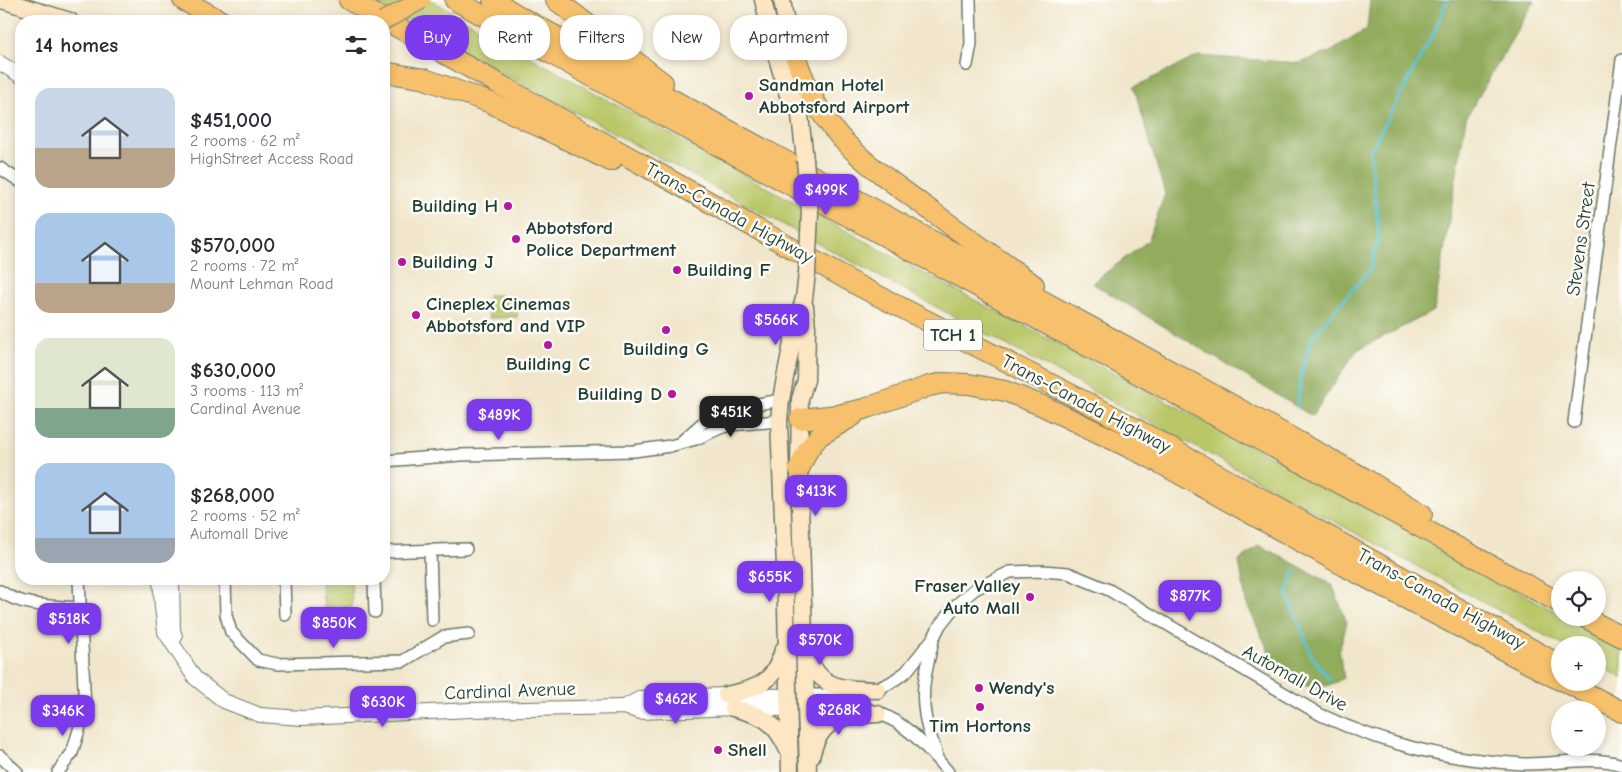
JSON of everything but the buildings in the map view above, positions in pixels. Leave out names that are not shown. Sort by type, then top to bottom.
[{"type":"highway","points":[[183,0],[210,15]]},
{"type":"highway","name":"Trans-Canada Highway","points":[[349,0],[376,15]]},
{"type":"highway","name":"TCH 1","points":[[455,0],[627,96],[1551,598]]},
{"type":"highway","points":[[493,0],[522,18],[1364,478],[1551,592]]},
{"type":"highway","points":[[556,0],[652,76],[727,130]]},
{"type":"highway","name":"Trans-Canada Highway","points":[[390,23],[859,286],[1108,414],[1551,660]]},
{"type":"highway","points":[[797,60],[803,79],[816,105],[826,120],[853,151],[888,180],[1098,332]]},
{"type":"highway","points":[[390,73],[425,79],[491,103],[587,149],[859,286]]},
{"type":"highway","points":[[800,419],[838,415],[864,409],[929,386],[956,383],[1005,391],[1043,406],[1151,458],[1348,568],[1551,675]]},
{"type":"highway","points":[[799,469],[808,450],[819,436],[864,409]]},
{"type":"highway","points":[[1602,626],[1622,636]]},
{"type":"highway","points":[[1606,626],[1622,636]]},
{"type":"highway","points":[[1606,690],[1622,699]]},
{"type":"highway","points":[[1583,691],[1622,712]]},
{"type":"main road","points":[[2,0],[51,15]]},
{"type":"main road","points":[[390,17],[421,0]]},
{"type":"main road","points":[[763,0],[774,48],[802,140]]},
{"type":"main road","points":[[782,0],[785,15]]},
{"type":"main road","points":[[792,60],[801,115],[810,213],[804,299],[807,327],[806,380],[800,399],[799,469],[808,771]]},
{"type":"main road","points":[[790,772],[780,421],[781,400],[795,328],[804,299]]},
{"type":"main road","points":[[781,400],[800,399]]},
{"type":"main road","points":[[780,421],[800,419]]},
{"type":"main road","points":[[730,702],[768,680],[780,660],[786,639]]},
{"type":"main road","points":[[803,639],[811,665],[823,680],[843,687],[878,690]]},
{"type":"main road","points":[[730,702],[772,724],[789,752]]},
{"type":"main road","points":[[787,702],[806,702]]},
{"type":"main road","points":[[808,771],[814,744],[828,725],[840,717],[878,714]]},
{"type":"street","points":[[966,65],[971,44],[970,0]]},
{"type":"street","name":"Stevens Street","points":[[1574,422],[1622,60]]},
{"type":"street","points":[[0,63],[15,72]]},
{"type":"street","points":[[0,168],[15,178]]},
{"type":"street","points":[[681,442],[708,418],[734,408],[781,400]]},
{"type":"street","points":[[390,461],[461,455],[634,451],[670,446],[696,439],[730,425],[780,421]]},
{"type":"street","points":[[390,552],[466,549]]},
{"type":"street","points":[[430,550],[432,620]]},
{"type":"street","name":"Automall Drive","points":[[938,760],[937,752],[927,728],[923,700],[925,675],[934,637],[940,624],[955,606],[975,590],[1010,572],[1042,571],[1068,573],[1109,590],[1321,715],[1358,731],[1412,748],[1471,760],[1525,764],[1590,760],[1622,765]]},
{"type":"street","points":[[58,772],[72,752],[85,710],[79,585]]},
{"type":"street","name":"Cardinal Avenue","points":[[160,585],[165,632],[195,678],[224,701],[260,715],[302,718],[471,710],[624,707],[642,712],[730,702],[787,702]]},
{"type":"street","name":"Cardinal Avenue","points":[[172,585],[173,630],[179,655]]},
{"type":"street","points":[[225,585],[226,615],[231,632],[258,660],[277,664],[403,661],[444,637],[469,634]]},
{"type":"street","points":[[284,585],[286,615]]},
{"type":"street","points":[[374,585],[375,612]]},
{"type":"street","points":[[0,590],[8,597],[34,604],[80,608]]},
{"type":"street","name":"Automall Drive","points":[[806,702],[865,694],[878,690],[906,672],[934,637]]},
{"type":"street","name":"Automall Drive","points":[[806,702],[861,708],[890,718],[906,729],[948,772]]},
{"type":"street","points":[[0,756],[17,772]]},
{"type":"green space","points":[[372,0],[431,0],[457,15],[405,15],[405,19]]},
{"type":"green space","points":[[1370,0],[1535,0],[1466,118],[1434,311],[1357,350],[1312,416],[1092,283],[1148,241],[1165,194],[1134,87],[1198,56],[1300,63],[1332,51],[1367,29]]},
{"type":"green space","points":[[469,22],[479,28],[479,60],[535,60],[914,268],[1284,463],[1551,609],[1551,626],[1582,626],[1600,636],[1551,636],[1551,639],[469,55]]},
{"type":"green space","points":[[488,295],[499,295],[517,302],[517,317],[489,318]]},
{"type":"green space","points":[[1259,545],[1332,584],[1347,623],[1339,651],[1344,678],[1327,685],[1310,687],[1289,677],[1273,661],[1246,602],[1239,561]]},
{"type":"green space","points":[[322,585],[351,585],[352,607],[324,608]]},
{"type":"green space","points":[[1606,639],[1622,648],[1622,678],[1606,669]]},
{"type":"waterway","points":[[1297,407],[1301,375],[1311,338],[1371,268],[1379,234],[1370,151],[1435,30],[1447,0]]},
{"type":"waterway","points":[[1295,569],[1287,593],[1312,656],[1329,679]]},
{"type":"place","name":"Sandman Hotel Abbotsford Airport","points":[[749,96]]},
{"type":"place","name":"Building H","points":[[508,206]]},
{"type":"place","name":"Abbotsford Police Department","points":[[516,239]]},
{"type":"place","name":"Building J","points":[[402,262]]},
{"type":"place","name":"Building F","points":[[677,270]]},
{"type":"place","name":"Cineplex Cinemas Abbotsford and VIP","points":[[416,315]]},
{"type":"place","name":"Building G","points":[[666,330]]},
{"type":"place","name":"Building C","points":[[548,345]]},
{"type":"place","name":"Building D","points":[[672,394]]},
{"type":"place","name":"Fraser Valley Auto Mall","points":[[1030,597]]},
{"type":"place","name":"Wendy's","points":[[979,688]]},
{"type":"place","name":"Tim Hortons","points":[[980,707]]},
{"type":"place","name":"Shell","points":[[718,750]]}]
